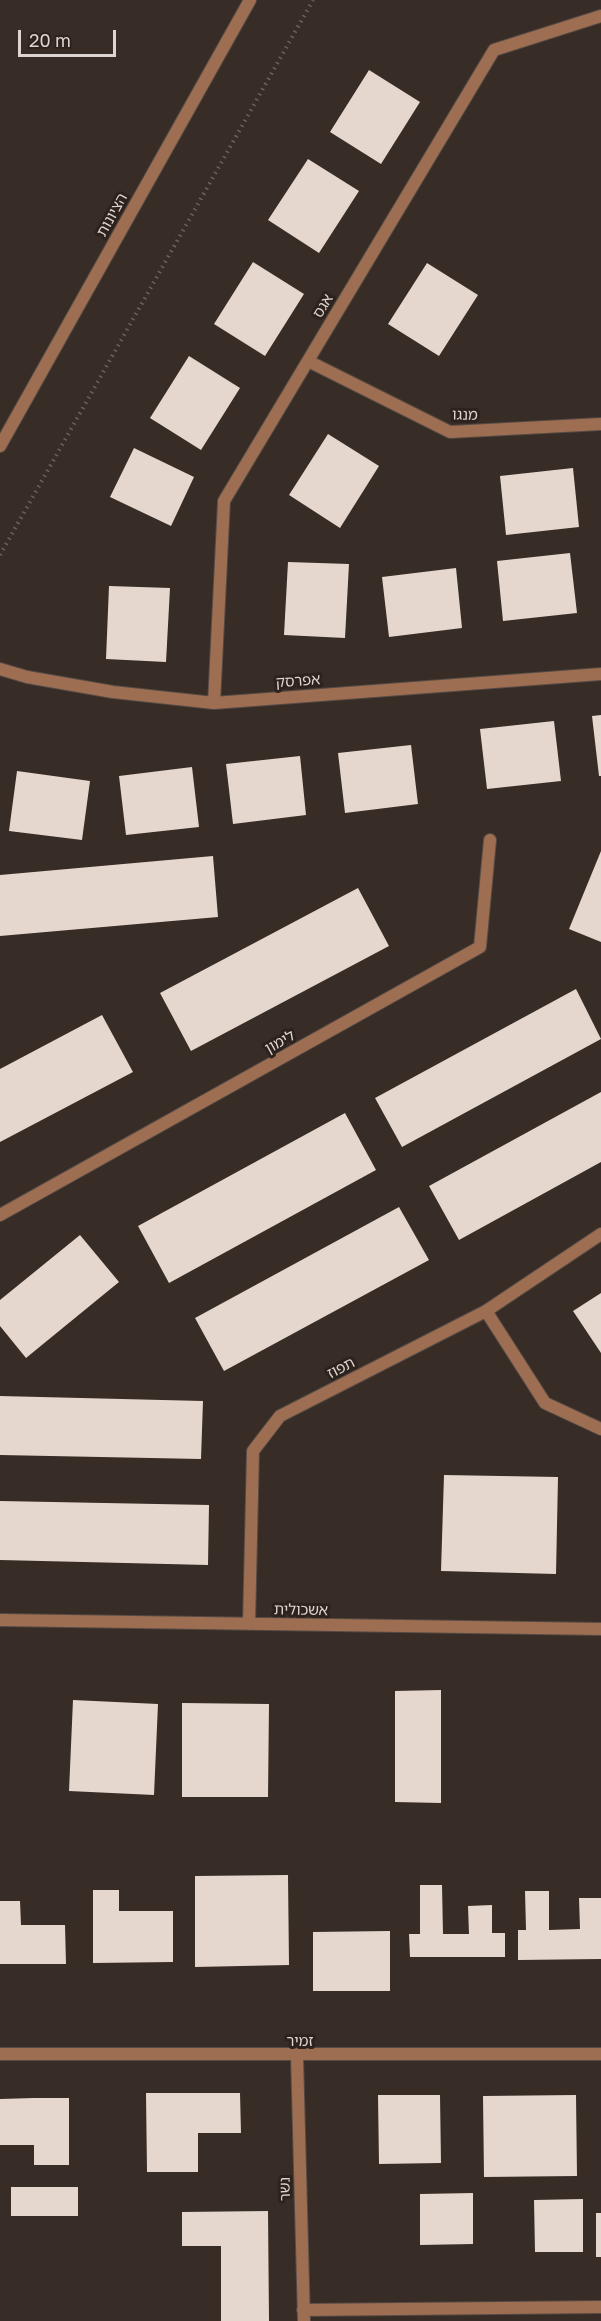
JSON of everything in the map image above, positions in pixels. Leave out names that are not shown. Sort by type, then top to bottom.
[{"type":"street","name":"הציונות","points":[[0,446],[250,0]]},
{"type":"street","name":"אגס","points":[[214,703],[225,501],[494,50],[601,16]]},
{"type":"street","name":"מנגו","points":[[308,360],[450,432],[601,424]]},
{"type":"street","name":"אפרסק","points":[[0,669],[27,677],[113,693],[214,703],[601,674]]},
{"type":"street","name":"לימון","points":[[0,1215],[480,947],[490,840]]},
{"type":"street","name":"תפוז","points":[[249,1624],[254,1451],[280,1416],[486,1311],[601,1234]]},
{"type":"street","points":[[486,1311],[545,1403],[601,1429]]},
{"type":"street","name":"אשכולית","points":[[0,1620],[601,1629]]},
{"type":"street","name":"זמיר","points":[[0,2054],[297,2056],[601,2054]]},
{"type":"street","name":"נשר","points":[[297,2056],[304,2315]]},
{"type":"street","points":[[304,2315],[601,2307]]},
{"type":"path","points":[[0,555],[313,0]]},
{"type":"building","points":[[369,70],[420,102],[381,164],[330,132]]},
{"type":"building","points":[[308,159],[359,191],[319,253],[268,220]]},
{"type":"building","points":[[253,262],[304,294],[265,356],[214,324]]},
{"type":"building","points":[[427,263],[478,295],[439,356],[388,324]]},
{"type":"building","points":[[189,356],[240,388],[201,450],[150,418]]},
{"type":"building","points":[[328,434],[379,466],[340,528],[289,495]]},
{"type":"building","points":[[134,448],[194,477],[171,526],[110,497]]},
{"type":"building","points":[[573,468],[579,527],[506,535],[500,476]]},
{"type":"building","points":[[570,553],[577,613],[503,621],[497,561]]},
{"type":"building","points":[[288,562],[349,564],[345,638],[284,635]]},
{"type":"building","points":[[456,568],[462,628],[389,637],[382,577]]},
{"type":"building","points":[[109,586],[170,588],[166,662],[106,659]]},
{"type":"building","points":[[601,715],[601,776],[599,776],[592,716]]},
{"type":"building","points":[[554,721],[561,781],[487,789],[480,729]]},
{"type":"building","points":[[411,745],[418,804],[345,813],[338,753]]},
{"type":"building","points":[[300,756],[306,815],[233,824],[226,764]]},
{"type":"building","points":[[192,767],[199,827],[126,835],[119,776]]},
{"type":"building","points":[[17,771],[90,781],[82,840],[9,831]]},
{"type":"building","points":[[601,851],[601,942],[569,929]]},
{"type":"building","points":[[213,856],[218,917],[0,936],[0,875]]},
{"type":"building","points":[[358,888],[389,946],[191,1051],[160,993]]},
{"type":"building","points":[[576,989],[601,1039],[402,1147],[375,1098]]},
{"type":"building","points":[[102,1015],[133,1072],[0,1142],[0,1069]]},
{"type":"building","points":[[601,1092],[601,1162],[459,1240],[429,1186]]},
{"type":"building","points":[[345,1113],[376,1170],[169,1283],[138,1226]]},
{"type":"building","points":[[399,1207],[429,1260],[224,1371],[195,1318]]},
{"type":"building","points":[[80,1235],[119,1282],[26,1358],[0,1326],[0,1300]]},
{"type":"building","points":[[601,1293],[601,1353],[573,1311]]},
{"type":"building","points":[[0,1396],[203,1401],[201,1459],[0,1455]]},
{"type":"building","points":[[444,1475],[558,1477],[556,1574],[441,1571]]},
{"type":"building","points":[[0,1501],[209,1505],[208,1565],[0,1560]]},
{"type":"building","points":[[441,1690],[441,1803],[395,1802],[395,1691]]},
{"type":"building","points":[[73,1700],[158,1704],[154,1795],[69,1791]]},
{"type":"building","points":[[182,1703],[269,1704],[268,1797],[182,1797]]},
{"type":"building","points":[[288,1875],[289,1965],[195,1967],[195,1876]]},
{"type":"building","points":[[420,1885],[442,1885],[443,1934],[469,1934],[468,1906],[492,1905],[492,1933],[505,1933],[505,1957],[410,1957],[409,1934],[420,1934]]},
{"type":"building","points":[[93,1890],[119,1890],[119,1911],[173,1911],[173,1962],[93,1963]]},
{"type":"building","points":[[525,1891],[549,1891],[549,1930],[580,1929],[579,1898],[601,1898],[601,1959],[518,1960],[518,1930],[526,1930]]},
{"type":"building","points":[[0,1901],[20,1901],[21,1925],[65,1925],[66,1964],[0,1964]]},
{"type":"building","points":[[390,1931],[390,1991],[313,1991],[313,1932]]},
{"type":"building","points":[[146,2093],[240,2093],[241,2133],[198,2133],[198,2172],[147,2172]]},
{"type":"building","points":[[378,2095],[440,2095],[441,2163],[379,2164]]},
{"type":"building","points":[[576,2095],[577,2176],[484,2177],[483,2096]]},
{"type":"building","points":[[69,2098],[69,2165],[34,2165],[34,2145],[0,2145],[0,2099]]},
{"type":"building","points":[[11,2187],[78,2187],[78,2216],[11,2216]]},
{"type":"building","points":[[473,2193],[473,2244],[420,2245],[420,2194]]},
{"type":"building","points":[[583,2199],[583,2252],[535,2252],[534,2200]]},
{"type":"building","points":[[268,2211],[269,2321],[221,2321],[221,2246],[182,2246],[182,2212]]},
{"type":"building","points":[[596,2213],[601,2213],[601,2257],[596,2257]]}]
